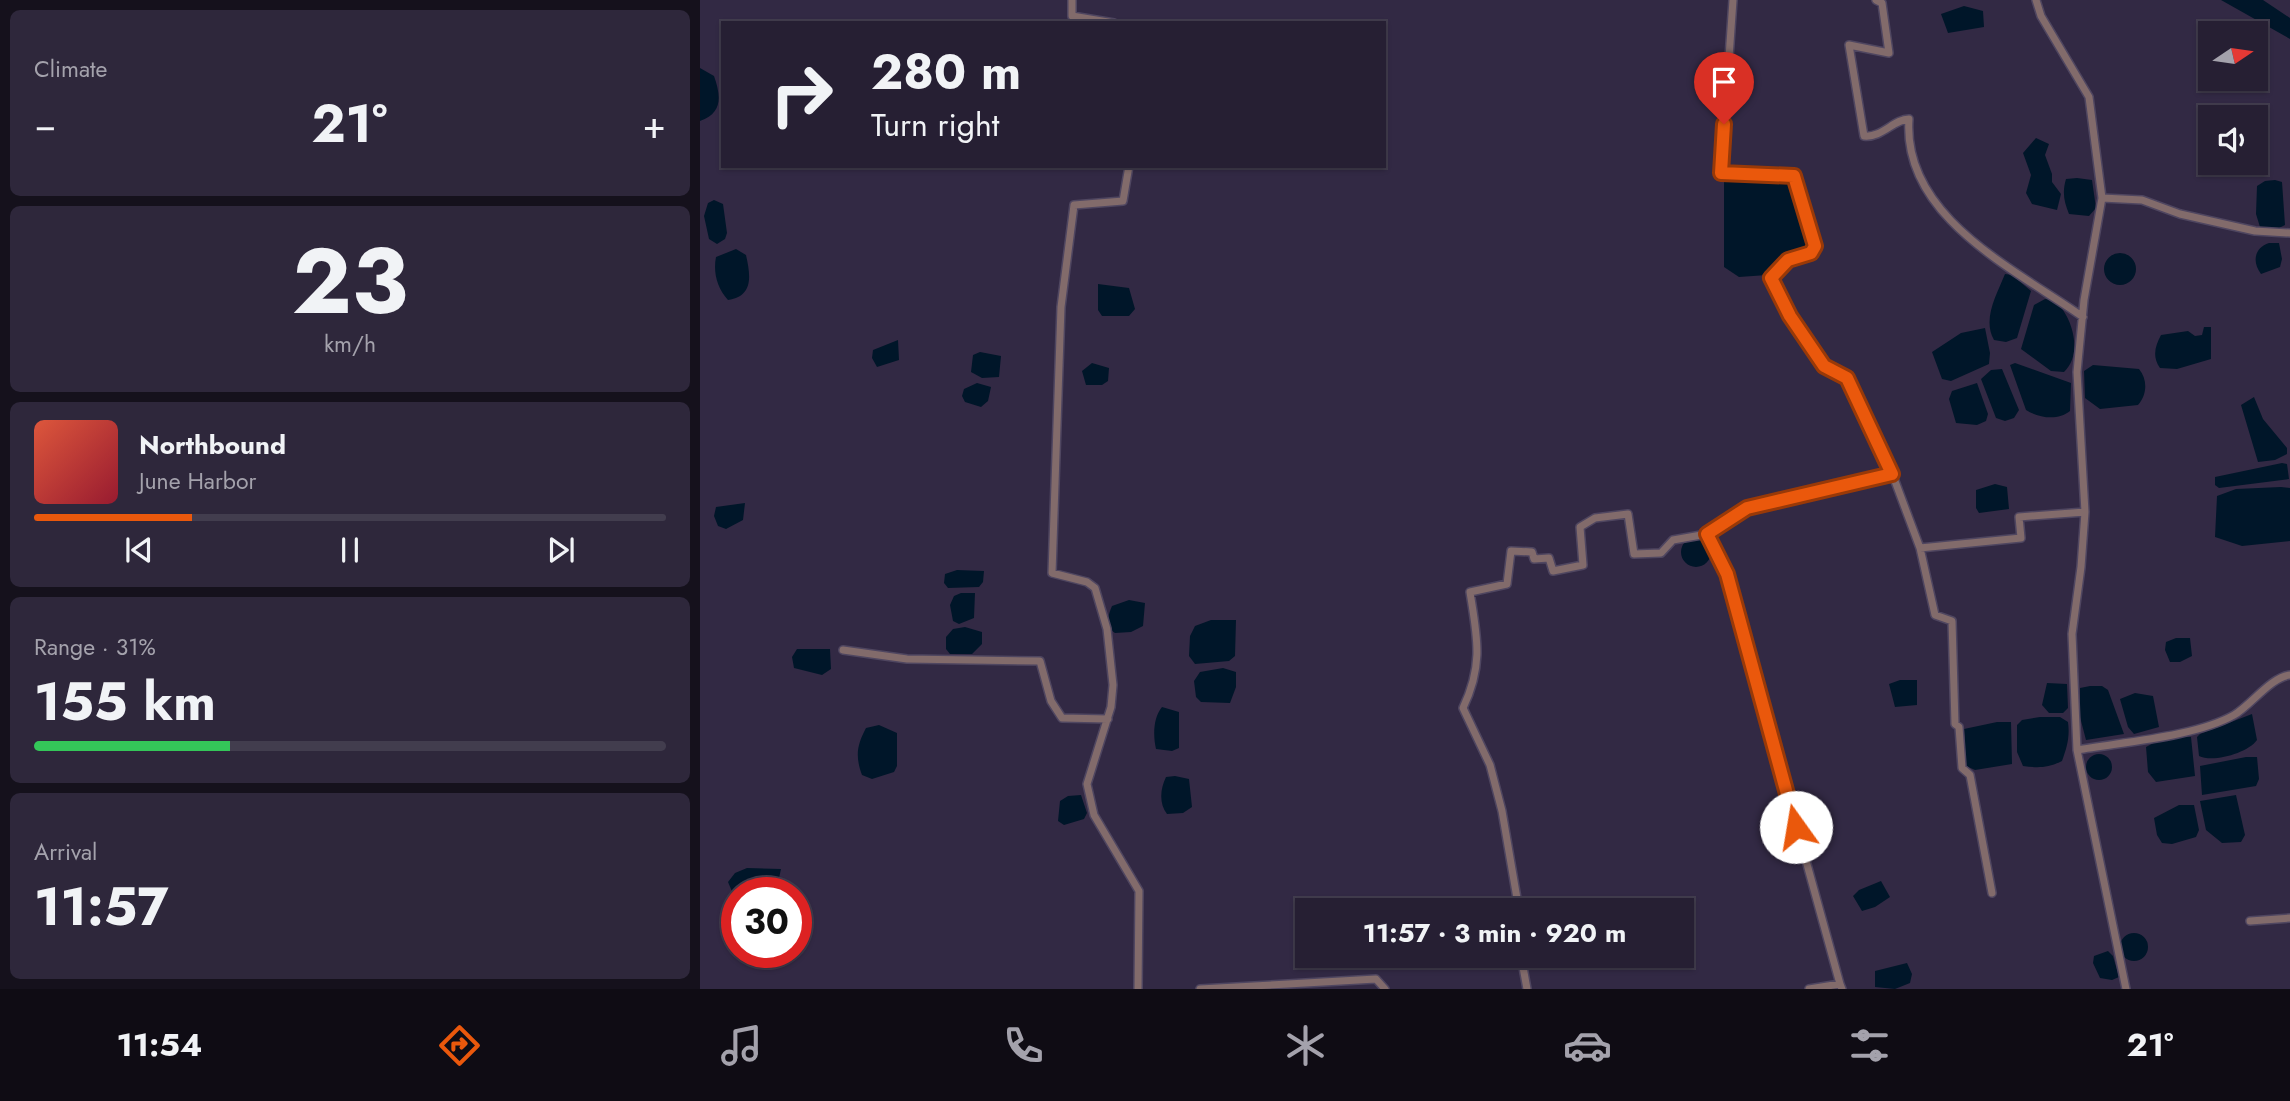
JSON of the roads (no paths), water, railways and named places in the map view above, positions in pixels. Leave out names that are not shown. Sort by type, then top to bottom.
[{"type":"street","points":[[1072,0],[1072,16],[1102,21]]},
{"type":"street","points":[[1733,0],[1721,173],[1794,176],[1815,246],[1811,253],[1788,260],[1771,278],[1790,316],[1824,366],[1847,378],[1892,474],[1920,548],[1935,615],[1952,621],[1955,724],[1959,727],[1962,768],[1970,775],[1992,893]]},
{"type":"street","points":[[1876,0],[1882,3],[1889,53],[1849,45],[1864,136],[1873,137],[1903,119],[1909,119],[1907,145],[1916,175],[1951,219],[1978,247],[2083,317]]},
{"type":"street","points":[[2036,0],[2041,16],[2089,97],[2102,198],[2077,372],[2085,512],[2072,634],[2077,750],[2126,989]]},
{"type":"street","points":[[1129,168],[1123,201],[1074,205],[1061,307],[1052,573],[1087,582],[1095,588],[1107,629],[1113,685],[1108,719],[1087,785],[1100,827],[1139,891],[1138,989]]},
{"type":"street","points":[[2102,198],[2142,200],[2180,214],[2218,223],[2255,231],[2290,233]]},
{"type":"street","points":[[1517,898],[1502,811],[1490,765],[1463,708],[1475,684],[1479,653],[1470,592],[1507,584],[1511,551],[1532,552],[1534,559],[1549,558],[1553,572],[1583,565],[1580,527],[1595,519],[1628,514],[1633,554],[1661,553],[1673,540],[1707,534],[1747,508],[1892,474]]},
{"type":"street","points":[[1920,548],[2021,538],[2019,517],[2085,512]]},
{"type":"street","points":[[1707,534],[1727,574],[1841,986],[1809,989]]},
{"type":"street","points":[[843,650],[907,659],[1040,661],[1052,701],[1062,718],[1108,719]]},
{"type":"street","points":[[2077,750],[2208,727],[2233,716],[2253,703],[2273,683],[2290,676]]},
{"type":"street","points":[[2250,920],[2290,918]]},
{"type":"street","points":[[1523,968],[1527,989]]},
{"type":"street","points":[[1200,989],[1376,979],[1385,989]]},
{"type":"water","points":[[2221,0],[2263,0],[2290,18],[2290,39],[2268,27],[2268,21],[2258,21]]},
{"type":"water","points":[[1964,6],[1983,11],[1984,27],[1948,33],[1941,14]]},
{"type":"water","points":[[700,68],[714,76],[719,97],[713,113],[700,121]]},
{"type":"water","points":[[2036,138],[2049,144],[2045,155],[2052,182],[2061,194],[2057,210],[2032,204],[2026,193],[2031,175],[2023,153]]},
{"type":"water","points":[[1724,179],[1791,183],[1807,245],[1804,250],[1784,256],[1767,275],[1739,277],[1724,267]]},
{"type":"water","points":[[2066,179],[2092,180],[2096,208],[2089,216],[2069,214],[2066,205]]},
{"type":"water","points":[[2265,181],[2282,182],[2285,225],[2279,228],[2260,227],[2256,214],[2257,186]]},
{"type":"water","points":[[714,200],[723,204],[727,233],[725,239],[717,244],[709,239],[704,216],[708,203]]},
{"type":"water","points":[[2269,243],[2279,243],[2282,259],[2280,267],[2261,274],[2256,265],[2256,256],[2260,248]]},
{"type":"water","points":[[736,249],[746,255],[749,278],[746,290],[736,298],[728,300],[717,280],[716,257]]},
{"type":"water","points":[[2120,253],[2131,258],[2136,269],[2131,280],[2120,285],[2109,280],[2104,269],[2109,258]]},
{"type":"water","points":[[2005,274],[2012,275],[2031,291],[2017,338],[2006,342],[1994,340],[1990,324],[1992,307]]},
{"type":"water","points":[[1098,284],[1129,288],[1135,309],[1129,316],[1102,316],[1098,310]]},
{"type":"water","points":[[2045,299],[2054,300],[2060,307],[2073,334],[2073,355],[2064,372],[2051,371],[2021,349],[2034,305]]},
{"type":"water","points":[[2204,327],[2211,327],[2211,359],[2177,369],[2160,368],[2155,351],[2161,335],[2188,331],[2195,336],[2202,335]]},
{"type":"water","points":[[1985,328],[1990,353],[1989,364],[1951,381],[1942,379],[1932,352],[1961,333]]},
{"type":"water","points":[[898,340],[899,360],[877,367],[872,358],[873,350]]},
{"type":"water","points":[[980,352],[1001,356],[999,377],[982,378],[971,372],[973,355]]},
{"type":"water","points":[[1092,363],[1109,368],[1108,381],[1102,385],[1086,385],[1082,371]]},
{"type":"water","points":[[2015,363],[2071,383],[2070,411],[2060,416],[2048,417],[2026,410],[2010,365]]},
{"type":"water","points":[[2093,365],[2139,369],[2145,387],[2138,405],[2100,409],[2085,398],[2084,371]]},
{"type":"water","points":[[2002,369],[2019,410],[2014,418],[2005,421],[1996,418],[1981,379],[1991,370]]},
{"type":"water","points":[[977,383],[991,387],[988,401],[981,407],[965,402],[962,396],[964,389]]},
{"type":"water","points":[[1977,383],[1988,414],[1986,421],[1977,425],[1956,423],[1949,399],[1952,391]]},
{"type":"water","points":[[2254,397],[2263,419],[2287,448],[2287,454],[2275,460],[2258,462],[2241,405]]},
{"type":"water","points":[[2287,464],[2289,479],[2219,488],[2215,485],[2215,477]]},
{"type":"water","points":[[1995,484],[2007,487],[2009,509],[1979,513],[1976,508],[1976,490]]},
{"type":"water","points":[[2290,488],[2290,541],[2242,546],[2215,537],[2217,496],[2236,489]]},
{"type":"water","points":[[745,503],[743,520],[726,529],[718,526],[714,516],[716,507]]},
{"type":"water","points":[[1696,537],[1707,541],[1711,552],[1707,563],[1696,567],[1685,563],[1681,552],[1685,541]]},
{"type":"water","points":[[957,570],[984,571],[983,582],[979,587],[948,588],[944,583],[945,574]]},
{"type":"water","points":[[975,593],[974,618],[959,624],[953,621],[950,605],[954,596]]},
{"type":"water","points":[[1129,600],[1145,603],[1143,626],[1131,632],[1115,633],[1109,624],[1112,606]]},
{"type":"water","points":[[1211,620],[1236,620],[1235,656],[1229,661],[1195,664],[1189,656],[1190,636],[1195,626]]},
{"type":"water","points":[[965,627],[982,632],[982,644],[972,654],[950,654],[946,649],[946,637],[953,629]]},
{"type":"water","points":[[2176,638],[2190,638],[2192,656],[2180,662],[2170,662],[2165,650],[2166,642]]},
{"type":"water","points":[[797,649],[830,649],[831,669],[822,675],[794,668],[792,657]]},
{"type":"water","points":[[1223,668],[1236,672],[1236,687],[1230,703],[1201,702],[1196,697],[1194,681],[1200,672]]},
{"type":"water","points":[[1900,680],[1917,680],[1917,705],[1895,707],[1889,684]]},
{"type":"water","points":[[2047,683],[2067,684],[2068,708],[2063,713],[2049,713],[2042,705]]},
{"type":"water","points":[[2102,686],[2108,690],[2124,734],[2086,740],[2080,717],[2080,688]]},
{"type":"water","points":[[2135,693],[2153,696],[2159,727],[2134,734],[2128,727],[2120,699]]},
{"type":"water","points":[[1162,707],[1179,712],[1179,748],[1172,751],[1156,749],[1154,727]]},
{"type":"water","points":[[2252,714],[2257,740],[2252,745],[2238,753],[2221,757],[2199,756],[2197,737],[2200,734]]},
{"type":"water","points":[[2060,717],[2068,722],[2064,756],[2062,761],[2047,766],[2023,766],[2017,752],[2017,725],[2022,720]]},
{"type":"water","points":[[2011,722],[2012,764],[1975,770],[1966,766],[1964,729]]},
{"type":"water","points":[[879,725],[897,733],[897,766],[894,772],[872,779],[862,775],[858,751],[866,728]]},
{"type":"water","points":[[2167,736],[2191,737],[2195,776],[2156,782],[2148,772],[2146,747]]},
{"type":"water","points":[[2099,754],[2108,758],[2112,767],[2108,776],[2099,780],[2090,776],[2086,767],[2090,758]]},
{"type":"water","points":[[2257,757],[2259,779],[2256,786],[2202,795],[2200,766]]},
{"type":"water","points":[[1166,777],[1189,779],[1192,807],[1183,813],[1167,814],[1161,796],[1162,786]]},
{"type":"water","points":[[1081,795],[1087,813],[1084,819],[1064,825],[1058,821],[1060,801],[1068,796]]},
{"type":"water","points":[[2236,795],[2245,835],[2241,842],[2222,843],[2206,830],[2200,801]]},
{"type":"water","points":[[2179,805],[2194,805],[2199,830],[2196,837],[2172,844],[2162,843],[2157,835],[2154,818]]},
{"type":"water","points":[[747,868],[781,869],[779,877],[732,877]]},
{"type":"water","points":[[1881,881],[1890,897],[1875,907],[1862,911],[1853,896],[1859,890]]},
{"type":"water","points":[[2134,933],[2144,937],[2148,947],[2144,957],[2134,961],[2124,957],[2120,947],[2124,937]]},
{"type":"water","points":[[2108,951],[2113,956],[2119,977],[2112,980],[2100,978],[2093,963],[2094,956]]},
{"type":"water","points":[[1907,963],[1912,974],[1910,983],[1895,989],[1875,987],[1875,971]]}]
